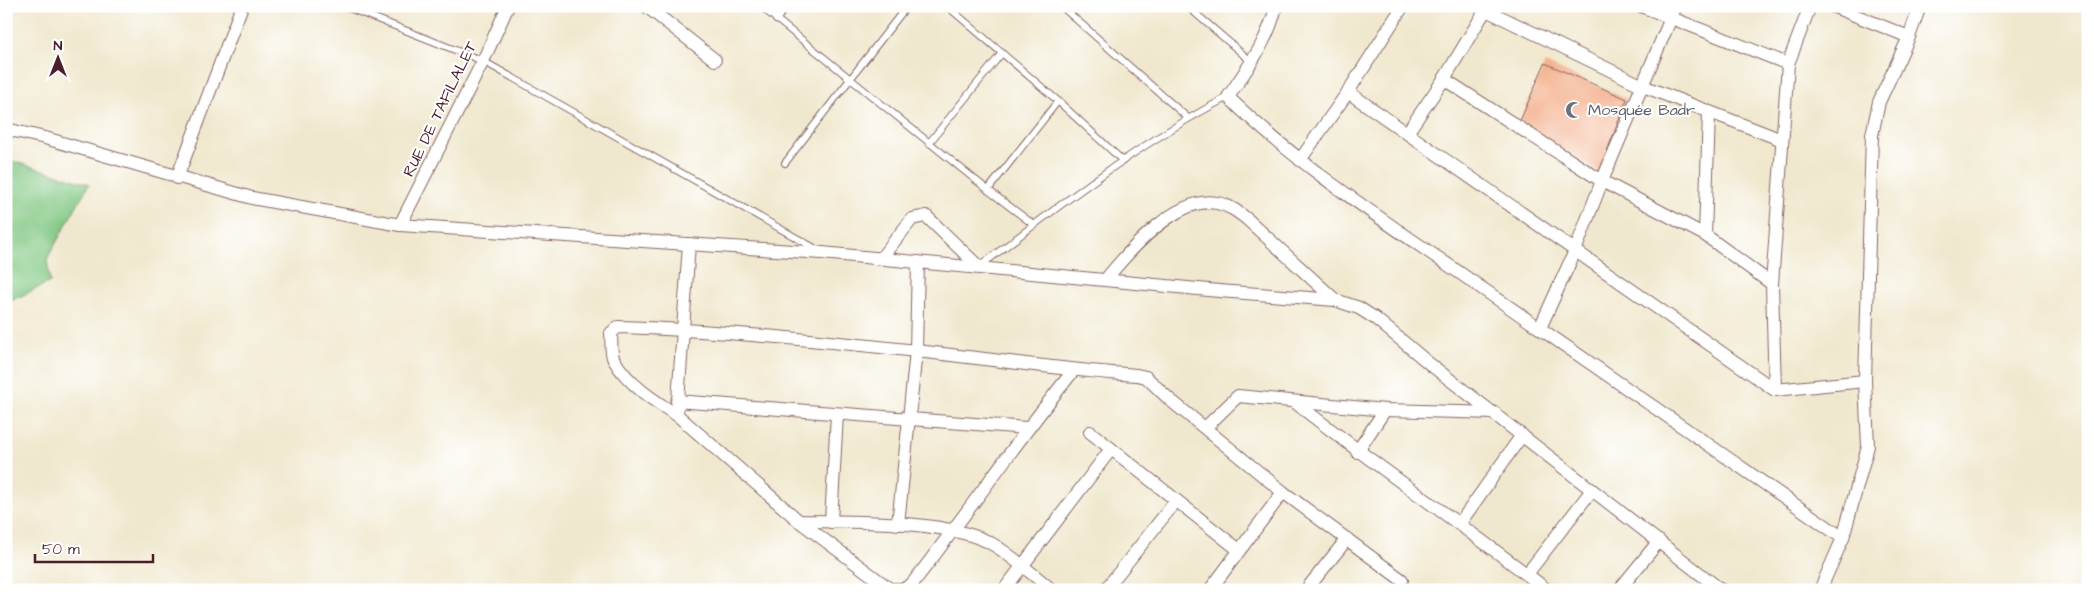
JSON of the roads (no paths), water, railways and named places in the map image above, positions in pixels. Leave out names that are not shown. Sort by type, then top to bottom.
[{"type":"street","points":[[177,178],[242,6]]},
{"type":"street","name":"RUE DE TAFILALET","points":[[400,225],[483,61],[508,6]]},
{"type":"street","points":[[646,6],[715,60]]},
{"type":"street","points":[[1276,6],[1271,27],[1252,62],[1228,97],[1300,160],[1843,538]]},
{"type":"street","points":[[1300,160],[1348,92],[1403,6]]},
{"type":"street","points":[[1640,6],[1788,64]]},
{"type":"street","points":[[1540,328],[1575,251],[1602,181],[1644,86],[1676,6]]},
{"type":"street","points":[[1775,390],[1772,284],[1788,64],[1810,6]]},
{"type":"street","points":[[1832,6],[1909,37]]},
{"type":"street","points":[[1820,590],[1843,538],[1868,446],[1865,381],[1872,135],[1879,102],[1909,37],[1920,6]]},
{"type":"street","points":[[1407,133],[1444,80],[1487,8],[1644,86],[1782,140]]},
{"type":"street","points":[[1444,80],[1602,181],[1705,235],[1772,284]]},
{"type":"street","points":[[1348,92],[1775,390],[1865,381]]},
{"type":"street","points":[[1705,235],[1709,113]]},
{"type":"street","points":[[6,129],[44,138],[177,178],[252,198],[400,225],[822,253],[1220,291],[1335,300],[1359,308],[1376,319],[1721,590]]},
{"type":"street","points":[[1106,279],[1137,243],[1161,222],[1198,202],[1216,202],[1232,208],[1248,219],[1335,300]]},
{"type":"street","points":[[881,258],[912,219],[926,216],[979,267]]},
{"type":"street","points":[[677,415],[689,244]]},
{"type":"street","points":[[898,524],[916,351],[918,262]]},
{"type":"street","points":[[1074,370],[1026,428],[954,530],[912,584],[904,589],[890,589],[799,521],[677,415],[654,401],[628,377],[613,359],[611,333],[618,327],[683,329],[916,351],[1074,370],[1137,375],[1146,378],[1283,492],[1402,580]]},
{"type":"street","points":[[1206,427],[1238,396],[1384,410],[1495,413]]},
{"type":"street","points":[[677,401],[1026,428]]},
{"type":"street","points":[[1296,403],[1357,452],[1460,523],[1547,590]]},
{"type":"street","points":[[1357,452],[1384,410]]},
{"type":"street","points":[[831,522],[837,414]]},
{"type":"street","points":[[1090,432],[1239,550]]},
{"type":"street","points":[[1460,523],[1522,434]]},
{"type":"street","points":[[1004,590],[1111,448]]},
{"type":"street","points":[[1526,574],[1592,490]]},
{"type":"street","points":[[1210,590],[1283,492]]},
{"type":"street","points":[[1105,590],[1176,502]]},
{"type":"street","points":[[799,521],[898,524],[954,530],[994,545],[1052,590]]},
{"type":"street","points":[[1306,590],[1347,539]]},
{"type":"street","points":[[1619,590],[1659,541]]},
{"type":"lane","points":[[344,6],[483,61],[822,253]]},
{"type":"lane","points":[[760,6],[929,143],[1034,225]]},
{"type":"lane","points":[[776,20],[787,6]]},
{"type":"lane","points":[[785,164],[907,6]]},
{"type":"lane","points":[[946,6],[1058,102],[1123,161]]},
{"type":"lane","points":[[1062,6],[1188,118]]},
{"type":"lane","points":[[1187,6],[1252,62]]},
{"type":"lane","points":[[929,143],[1002,53]]},
{"type":"lane","points":[[979,267],[1123,161],[1188,118],[1228,97]]},
{"type":"lane","points":[[988,190],[1058,102]]},
{"type":"place","name":"Mosquée Badr","points":[[1574,110]]}]
